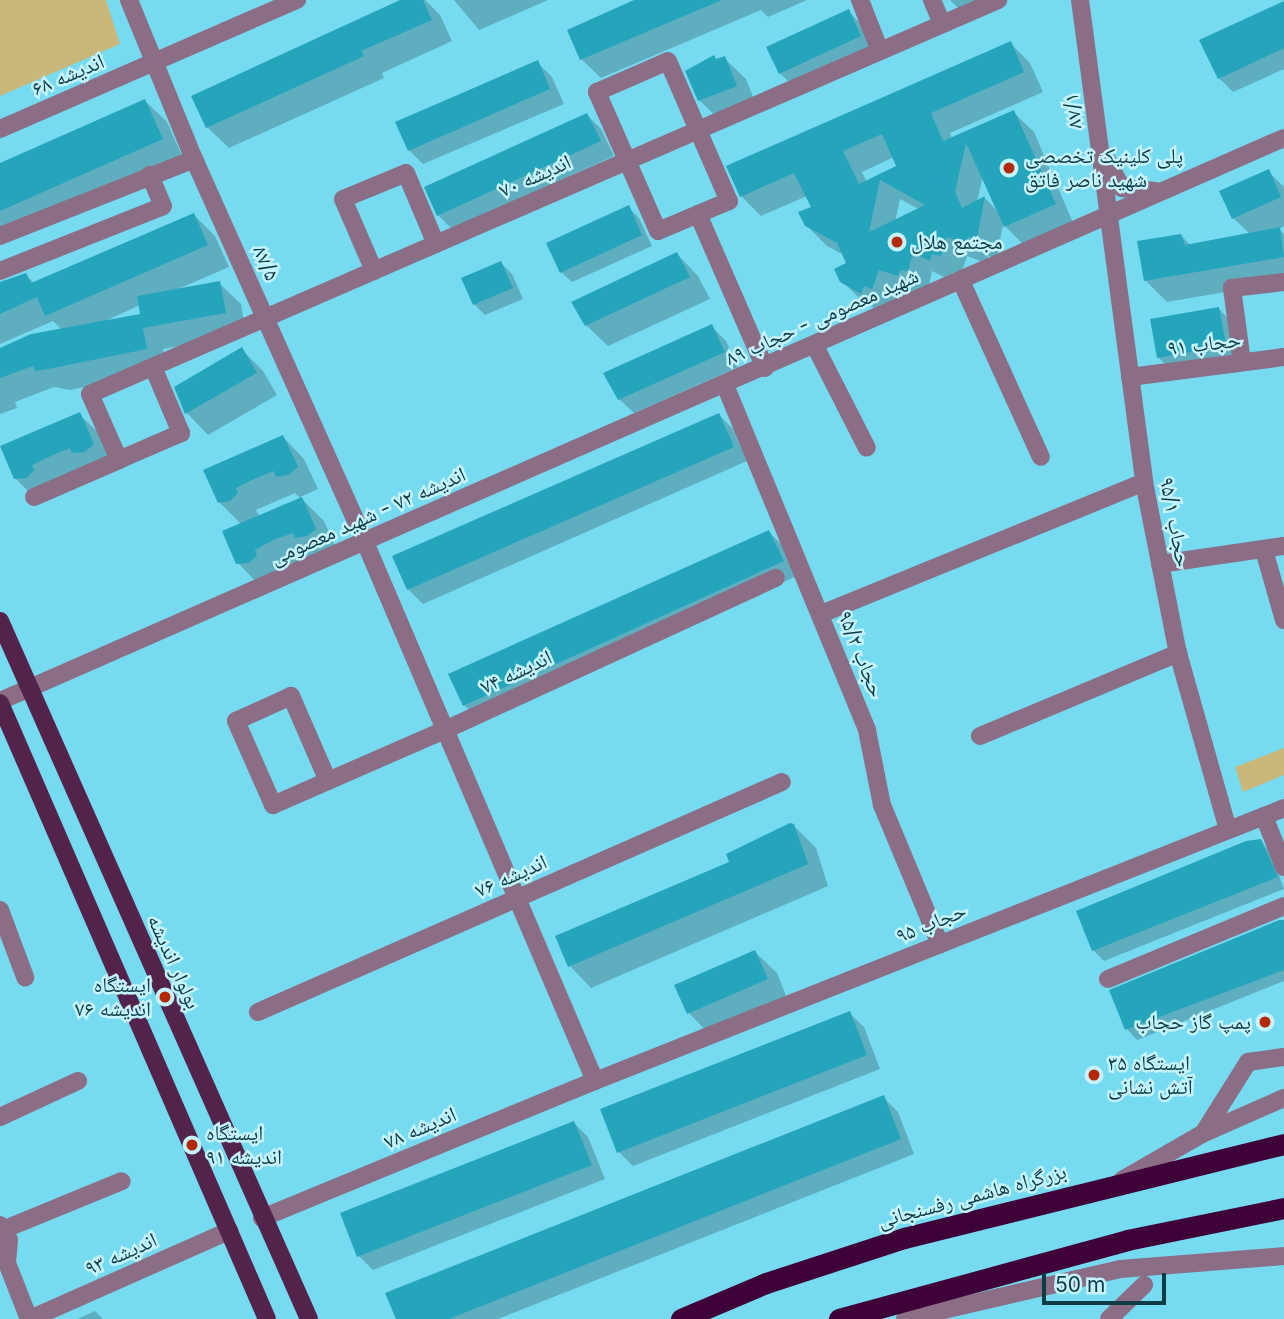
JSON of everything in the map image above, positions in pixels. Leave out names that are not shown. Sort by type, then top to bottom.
[{"type":"highway","name":"بزرگراه هاشمی رفسنجانی","points":[[681,1319],[766,1283],[904,1238],[1115,1183],[1284,1144]]},
{"type":"highway","points":[[839,1319],[1127,1240],[1284,1208]]},
{"type":"main road","name":"بولوار اندیشه","points":[[0,621],[309,1319]]},
{"type":"main road","points":[[0,702],[267,1319]]},
{"type":"street","name":"۸۷/۵","points":[[129,0],[194,159],[365,542],[595,1080]]},
{"type":"street","name":"اندیشه ۶۸","points":[[0,129],[297,0]]},
{"type":"street","points":[[860,0],[880,51]]},
{"type":"street","points":[[932,0],[942,24]]},
{"type":"street","name":"اندیشه ۷۰","points":[[119,460],[90,394],[998,0]]},
{"type":"street","name":"۸۷/۱","points":[[1080,0],[1107,216]]},
{"type":"street","points":[[668,61],[698,129],[729,201],[657,232],[597,92],[668,61]]},
{"type":"street","name":"شهید معصومی - حجاب ۸۹","points":[[724,386],[1284,138]]},
{"type":"street","points":[[1099,140],[1122,188],[1142,193],[1169,189]]},
{"type":"street","points":[[0,236],[194,159]]},
{"type":"street","points":[[373,271],[343,199],[406,173],[436,244]]},
{"type":"street","points":[[0,271],[163,205],[150,175]]},
{"type":"street","points":[[698,214],[765,368]]},
{"type":"street","name":"حجاب ۹۵/۱","points":[[1107,216],[1144,482],[1160,564],[1178,653],[1228,830]]},
{"type":"street","points":[[961,281],[1041,457]]},
{"type":"street","points":[[1242,362],[1232,288],[1284,282]]},
{"type":"street","points":[[814,346],[867,448]]},
{"type":"street","name":"حجاب ۹۱","points":[[1130,377],[1284,357]]},
{"type":"street","points":[[34,497],[181,433],[153,367]]},
{"type":"street","name":"اندیشه ۷۲ - شهید معصومی","points":[[0,702],[724,386]]},
{"type":"street","name":"حجاب ۹۵/۲","points":[[724,386],[867,730],[882,805],[940,944]]},
{"type":"street","points":[[821,614],[1144,482]]},
{"type":"street","points":[[1160,564],[1284,546]]},
{"type":"street","points":[[1264,550],[1284,620]]},
{"type":"street","name":"اندیشه ۷۴","points":[[328,781],[291,696],[236,721],[273,805],[445,730],[776,578]]},
{"type":"street","points":[[980,737],[1178,653]]},
{"type":"street","name":"اندیشه ۷۶","points":[[258,1012],[782,782]]},
{"type":"street","name":"حجاب ۹۵","points":[[595,1080],[1284,808]]},
{"type":"street","points":[[1264,816],[1284,867]]},
{"type":"street","points":[[1108,979],[1284,906]]},
{"type":"street","points":[[0,910],[25,977]]},
{"type":"street","points":[[1202,1134],[1234,1091],[1248,1062],[1284,1057]]},
{"type":"street","name":"اندیشه ۷۸","points":[[262,1218],[595,1080]]},
{"type":"street","points":[[0,1117],[78,1082]]},
{"type":"street","points":[[1115,1183],[1202,1134],[1284,1098]]},
{"type":"street","points":[[29,1319],[7,1262],[3,1227],[122,1181]]},
{"type":"street","name":"اندیشه ۹۳","points":[[29,1319],[229,1231]]},
{"type":"street","points":[[905,1319],[1120,1269],[1284,1256]]},
{"type":"street","points":[[1109,1319],[1144,1285]]},
{"type":"shaded area","points":[[0,0],[106,0],[120,44],[0,96]]},
{"type":"shaded area","points":[[1284,748],[1284,775],[1243,792],[1235,767]]},
{"type":"building","points":[[400,0],[423,0],[432,20],[361,51],[364,56],[206,128],[191,96]]},
{"type":"building","points":[[634,0],[722,0],[580,60],[567,30]]},
{"type":"building","points":[[1284,1],[1284,48],[1218,79],[1199,40]]},
{"type":"building","points":[[849,9],[861,36],[779,74],[766,47]]},
{"type":"building","points":[[1011,41],[1024,72],[931,113],[943,141],[1014,110],[1056,204],[1004,227],[966,143],[955,192],[962,208],[985,196],[977,238],[968,237],[966,244],[947,237],[941,256],[932,254],[930,261],[913,253],[908,271],[900,270],[898,276],[879,270],[872,289],[864,286],[861,294],[840,282],[834,269],[846,263],[837,243],[805,226],[798,212],[811,207],[794,173],[740,197],[726,166]],"holes":[[[882,134],[896,166],[859,184],[843,151]],[[880,180],[925,205],[869,232]]]},
{"type":"building","points":[[714,55],[716,59],[725,56],[737,86],[698,101],[685,71]]},
{"type":"building","points":[[538,60],[550,89],[408,151],[395,122]]},
{"type":"building","points":[[145,99],[163,139],[0,211],[0,163]]},
{"type":"building","points":[[587,113],[601,141],[437,216],[424,187]]},
{"type":"building","points":[[1269,169],[1281,197],[1232,219],[1219,191]]},
{"type":"building","points":[[629,205],[642,235],[560,273],[546,243]]},
{"type":"building","points":[[194,213],[208,245],[45,316],[37,297],[0,314],[0,282],[26,273],[31,283]]},
{"type":"building","points":[[1280,227],[1284,257],[1144,281],[1137,241],[1181,234],[1185,245]]},
{"type":"building","points":[[677,252],[690,277],[585,326],[571,302]]},
{"type":"building","points":[[501,261],[513,288],[473,305],[461,278]]},
{"type":"building","points":[[220,281],[226,313],[143,328],[147,349],[35,371],[33,366],[0,378],[0,348],[31,334],[140,314],[137,296]]},
{"type":"building","points":[[1219,307],[1226,346],[1157,358],[1150,319]]},
{"type":"building","points":[[712,324],[725,352],[618,400],[603,373]]},
{"type":"building","points":[[242,347],[257,373],[185,414],[174,387]]},
{"type":"building","points":[[80,412],[94,444],[85,452],[72,453],[70,448],[51,456],[32,465],[34,470],[27,478],[14,479],[0,446]]},
{"type":"building","points":[[719,413],[734,447],[407,590],[392,556]]},
{"type":"building","points":[[283,435],[298,467],[288,475],[276,477],[274,471],[254,479],[236,488],[238,493],[230,501],[218,503],[203,470]]},
{"type":"building","points":[[302,497],[316,529],[307,536],[295,538],[293,533],[273,540],[255,550],[257,555],[249,563],[236,564],[222,531]]},
{"type":"building","points":[[769,530],[784,561],[463,706],[448,674]]},
{"type":"building","points":[[790,823],[794,824],[808,864],[568,967],[555,936],[729,862],[726,854]]},
{"type":"building","points":[[1261,839],[1278,877],[1092,951],[1076,911],[1246,841]]},
{"type":"building","points":[[1284,920],[1284,970],[1125,1030],[1109,990]]},
{"type":"building","points":[[755,950],[768,979],[687,1014],[674,985]]},
{"type":"building","points":[[850,1011],[867,1055],[617,1153],[600,1109]]},
{"type":"building","points":[[884,1095],[901,1139],[449,1319],[396,1319],[385,1293]]},
{"type":"building","points":[[574,1121],[592,1165],[357,1257],[340,1213]]},
{"type":"place","name":"پلی کلینیک تخصصی شهید ناصر فاتق","points":[[1009,168]]},
{"type":"place","name":"مجتمع هلال","points":[[897,242]]},
{"type":"place","name":"ایستگاه اندیشه ۷۶","points":[[165,997]]},
{"type":"place","name":"پمپ گاز حجاب","points":[[1265,1022]]},
{"type":"place","name":"ایستگاه ۳۵ آتش نشانی","points":[[1094,1075]]},
{"type":"place","name":"ایستگاه اندیشه ۹۱","points":[[192,1145]]}]
